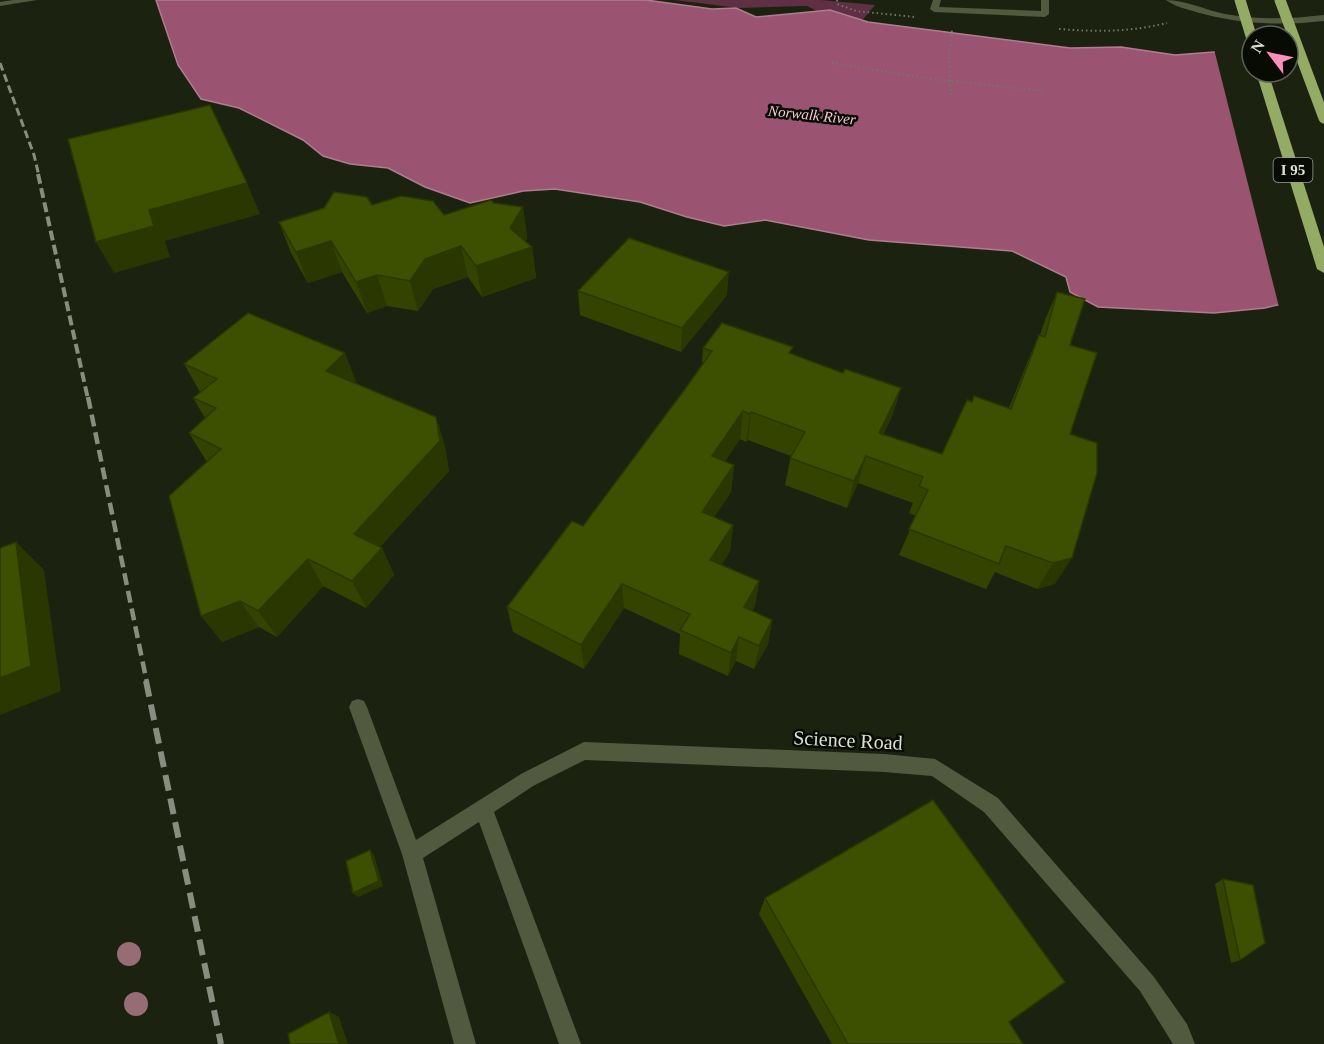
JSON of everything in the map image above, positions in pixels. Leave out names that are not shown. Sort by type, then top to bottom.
[{"type":"highway","points":[[1240,0],[1247,24]]},
{"type":"highway","points":[[1280,0],[1324,118]]},
{"type":"highway","name":"I 95","points":[[1266,84],[1324,269]]},
{"type":"street","points":[[0,4],[33,0]]},
{"type":"street","points":[[937,0],[934,9],[1045,14],[1045,0]]},
{"type":"street","points":[[998,12],[1000,0]]},
{"type":"street","points":[[1170,0],[1197,11],[1255,21],[1287,23],[1324,18]]},
{"type":"street","points":[[358,707],[412,854],[465,1044]]},
{"type":"street","name":"Science Road","points":[[412,854],[527,780],[584,751],[935,768],[991,805],[1147,984],[1179,1032],[1184,1044]]},
{"type":"street","points":[[483,808],[570,1044]]},
{"type":"path","points":[[837,0],[837,4],[856,11]]},
{"type":"path","points":[[1063,29],[1125,31],[1171,22]]},
{"type":"path","points":[[951,95],[949,56],[952,25]]},
{"type":"path","points":[[832,63],[1043,91]]},
{"type":"shaded area","points":[[674,0],[821,0],[875,5],[860,23],[829,17],[807,6],[739,8]]},
{"type":"water","name":"Norwalk River","points":[[156,0],[646,0],[712,9],[736,8],[756,17],[830,10],[868,22],[1070,48],[1121,47],[1175,55],[1240,50],[1240,84],[1290,84],[1324,294],[1265,308],[1214,313],[1098,307],[1070,292],[1066,277],[1012,251],[869,240],[765,220],[724,226],[640,202],[555,189],[523,191],[470,203],[425,187],[388,168],[350,164],[323,156],[303,140],[239,108],[201,99],[178,65]]},
{"type":"pier","points":[[1324,42],[1324,297],[1279,307],[1214,49],[1240,47],[1240,84],[1300,84],[1300,43]]},
{"type":"building","points":[[210,105],[247,183],[149,210],[154,226],[96,242],[68,139]]},
{"type":"building","points":[[334,192],[367,197],[372,205],[401,196],[433,201],[444,215],[491,200],[494,203],[523,207],[510,228],[532,247],[476,266],[461,246],[425,259],[410,281],[377,275],[356,282],[331,241],[296,252],[279,222],[324,208]]},
{"type":"building","points":[[629,238],[729,272],[682,328],[578,291]]},
{"type":"building","points":[[1057,292],[1085,299],[1070,345],[1097,353],[1070,434],[1097,443],[1097,473],[1072,558],[1053,563],[1006,546],[999,564],[909,529],[928,490],[919,486],[923,477],[866,456],[854,481],[806,464],[790,458],[805,432],[743,411],[712,456],[734,465],[702,512],[733,525],[710,560],[759,581],[744,607],[772,620],[759,646],[739,637],[731,653],[680,630],[690,614],[622,584],[581,645],[507,607],[572,521],[583,526],[712,351],[703,348],[722,323],[793,347],[789,353],[843,373],[845,369],[901,388],[879,433],[942,454],[967,400],[972,402],[974,396],[1011,409],[1039,335],[1045,337]]},
{"type":"building","points":[[248,313],[345,353],[326,371],[436,417],[440,441],[354,534],[382,548],[352,581],[308,559],[258,611],[240,601],[201,616],[169,496],[221,449],[189,433],[216,408],[193,398],[217,379],[184,364]]},
{"type":"building","points":[[16,542],[31,666],[0,678],[0,548]]},
{"type":"building","points":[[933,800],[1065,982],[1009,1022],[1023,1044],[848,1044],[765,898]]},
{"type":"building","points":[[370,850],[379,881],[353,893],[346,861]]},
{"type":"building","points":[[1223,879],[1253,885],[1265,943],[1240,960]]},
{"type":"building","points":[[329,1012],[339,1044],[290,1044],[288,1034]]},
{"type":"railway","points":[[0,63],[34,155],[39,176]]},
{"type":"railway","points":[[38,174],[88,399]]},
{"type":"railway","points":[[88,397],[147,683]]},
{"type":"railway","points":[[146,681],[221,1044]]}]
